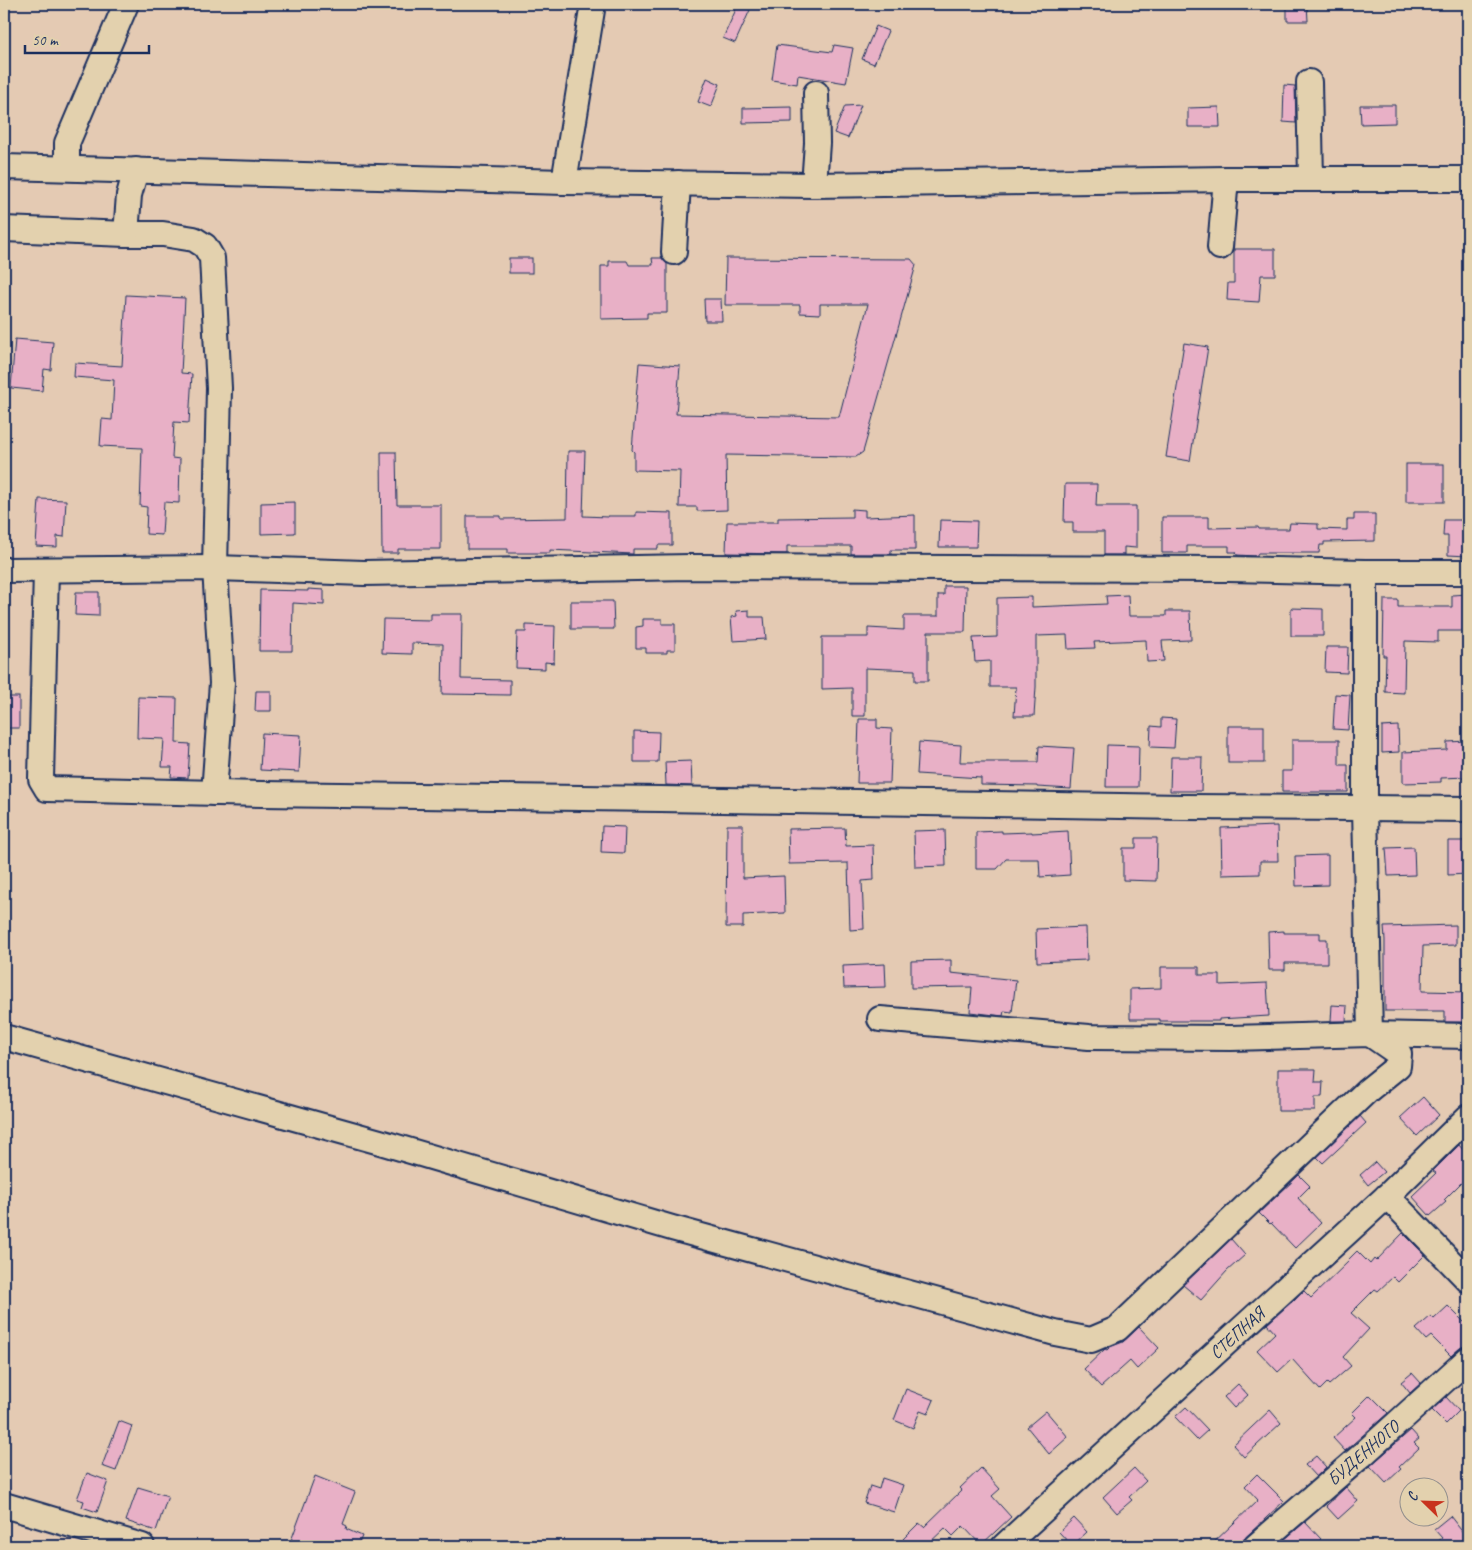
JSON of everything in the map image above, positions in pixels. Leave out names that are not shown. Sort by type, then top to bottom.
[{"type":"street","points":[[67,168],[67,143],[126,4]]},
{"type":"street","points":[[564,182],[594,4]]},
{"type":"street","points":[[1309,82],[1311,179]]},
{"type":"street","points":[[814,185],[817,143],[816,92]]},
{"type":"street","points":[[4,167],[564,182],[814,185],[1226,179],[1468,179]]},
{"type":"street","points":[[126,234],[129,195],[136,170]]},
{"type":"street","points":[[1220,247],[1226,179]]},
{"type":"street","points":[[674,252],[678,183]]},
{"type":"street","points":[[4,229],[164,234],[194,240],[205,246],[212,258],[219,388],[215,568],[222,683],[214,793]]},
{"type":"street","points":[[4,570],[215,568],[364,573],[690,567],[1229,568],[1365,572],[1468,572]]},
{"type":"street","points":[[46,570],[41,779],[47,789],[1183,807],[1468,809]]},
{"type":"street","points":[[1365,572],[1365,808],[1370,1034]]},
{"type":"street","points":[[880,1018],[1089,1037],[1231,1038],[1370,1034],[1468,1036]]},
{"type":"street","points":[[4,1037],[380,1142],[672,1228],[1055,1333],[1091,1340],[1117,1329],[1367,1091],[1398,1066],[1399,1054],[1370,1034]]},
{"type":"street","name":"СТЕПНАЯ","points":[[1004,1546],[1387,1196],[1468,1117]]},
{"type":"street","points":[[1387,1196],[1468,1280]]},
{"type":"street","name":"БУДЕННОГО","points":[[1256,1546],[1361,1456],[1468,1359]]},
{"type":"street","points":[[4,1505],[142,1546]]},
{"type":"building","points":[[1287,4],[1307,4],[1308,21],[1287,21]]},
{"type":"building","points":[[738,5],[750,10],[735,43],[723,38]]},
{"type":"building","points":[[876,26],[888,31],[874,64],[862,59]]},
{"type":"building","points":[[777,45],[832,52],[834,45],[853,48],[846,83],[798,75],[797,84],[772,80]]},
{"type":"building","points":[[707,78],[720,84],[711,107],[698,102]]},
{"type":"building","points":[[1284,85],[1295,86],[1296,123],[1283,122]]},
{"type":"building","points":[[861,105],[848,138],[834,133],[845,106]]},
{"type":"building","points":[[1360,105],[1395,105],[1395,123],[1361,124]]},
{"type":"building","points":[[792,107],[792,122],[743,123],[743,108]]},
{"type":"building","points":[[1219,107],[1220,127],[1188,127],[1188,108]]},
{"type":"building","points":[[1234,249],[1275,249],[1275,275],[1261,275],[1259,302],[1227,300],[1228,283],[1234,283]]},
{"type":"building","points":[[509,258],[532,258],[532,273],[509,273]]},
{"type":"building","points":[[652,258],[662,258],[667,264],[667,313],[647,313],[647,318],[601,319],[601,266],[609,266],[609,261],[627,261],[629,265],[653,265]]},
{"type":"building","points":[[726,258],[911,259],[916,265],[863,452],[856,457],[726,455],[727,510],[697,511],[697,507],[679,507],[680,471],[634,470],[634,452],[632,450],[639,363],[680,366],[676,414],[839,417],[868,304],[820,304],[820,314],[800,313],[800,305],[725,305]]},
{"type":"building","points":[[126,295],[185,298],[181,373],[192,374],[189,423],[174,422],[172,458],[180,459],[179,503],[164,502],[162,535],[146,534],[147,507],[140,506],[142,448],[100,446],[102,419],[112,420],[114,380],[74,377],[75,363],[122,366]]},
{"type":"building","points":[[704,299],[721,299],[722,321],[705,321]]},
{"type":"building","points":[[15,339],[53,342],[51,370],[44,369],[42,391],[11,388]]},
{"type":"building","points":[[1184,343],[1208,347],[1190,461],[1166,457]]},
{"type":"building","points":[[568,451],[585,451],[583,516],[636,516],[636,512],[672,513],[672,545],[658,545],[658,549],[633,549],[633,554],[550,550],[550,553],[508,553],[508,549],[467,549],[467,516],[501,516],[501,519],[567,518]]},
{"type":"building","points":[[381,452],[396,452],[397,505],[441,505],[441,549],[398,549],[398,553],[382,553]]},
{"type":"building","points":[[1406,464],[1444,464],[1444,502],[1406,502]]},
{"type":"building","points":[[1065,484],[1097,484],[1096,506],[1136,506],[1136,548],[1124,547],[1124,555],[1104,555],[1104,532],[1073,532],[1073,522],[1064,522]]},
{"type":"building","points":[[39,499],[66,500],[64,537],[57,536],[57,547],[36,546]]},
{"type":"building","points":[[295,502],[295,533],[261,534],[261,503]]},
{"type":"building","points":[[852,509],[865,510],[865,517],[915,515],[915,550],[891,550],[891,554],[851,554],[851,546],[787,546],[787,554],[726,553],[727,522],[778,522],[778,518],[852,517]]},
{"type":"building","points":[[1354,514],[1375,514],[1375,541],[1324,542],[1324,545],[1320,545],[1319,553],[1237,555],[1236,552],[1229,552],[1229,546],[1187,546],[1187,553],[1162,553],[1162,517],[1209,517],[1209,528],[1258,527],[1259,529],[1289,529],[1290,523],[1318,524],[1318,529],[1347,530],[1347,520],[1354,520]]},
{"type":"building","points":[[940,520],[977,521],[976,547],[939,547]]},
{"type":"building","points":[[1444,520],[1468,520],[1468,556],[1448,555],[1448,536],[1443,536]]},
{"type":"building","points":[[944,586],[966,586],[965,632],[928,632],[928,681],[915,681],[915,670],[865,668],[865,716],[852,716],[852,688],[822,689],[822,637],[868,637],[868,628],[904,630],[904,616],[938,616],[938,595],[944,595]]},
{"type":"building","points":[[308,589],[324,590],[324,605],[293,603],[292,651],[259,651],[260,590],[308,591]]},
{"type":"building","points":[[76,592],[99,592],[99,616],[75,615]]},
{"type":"building","points":[[1468,594],[1468,631],[1438,631],[1438,642],[1405,641],[1404,693],[1385,692],[1386,656],[1383,656],[1384,600],[1398,600],[1398,607],[1452,607],[1452,595]]},
{"type":"building","points":[[1128,595],[1129,616],[1166,616],[1166,611],[1190,611],[1191,640],[1162,641],[1164,661],[1147,662],[1146,640],[1094,642],[1095,648],[1068,649],[1067,635],[1036,636],[1034,716],[1014,716],[1016,687],[990,687],[990,661],[975,662],[973,638],[997,637],[997,598],[1032,597],[1032,607],[1107,604],[1106,596]]},
{"type":"building","points":[[571,601],[613,601],[614,629],[571,629]]},
{"type":"building","points":[[1291,608],[1323,609],[1323,636],[1291,636]]},
{"type":"building","points":[[749,610],[749,617],[764,617],[766,639],[733,641],[731,617],[737,616],[736,611]]},
{"type":"building","points":[[431,614],[462,614],[461,679],[510,680],[510,695],[442,694],[443,644],[412,643],[412,654],[382,653],[383,619],[431,620]]},
{"type":"building","points":[[643,619],[662,619],[662,624],[675,624],[675,650],[667,650],[667,653],[646,653],[646,648],[636,648],[636,627],[643,626]]},
{"type":"building","points":[[526,625],[555,626],[554,663],[545,662],[545,669],[516,668],[517,632],[526,632]]},
{"type":"building","points":[[1326,647],[1348,647],[1347,673],[1325,672]]},
{"type":"building","points":[[256,691],[271,691],[271,711],[255,711]]},
{"type":"building","points":[[1335,694],[1350,695],[1348,730],[1333,729]]},
{"type":"building","points":[[4,697],[19,697],[19,728],[4,728]]},
{"type":"building","points":[[138,697],[177,698],[176,743],[190,744],[188,778],[171,777],[172,767],[162,767],[164,739],[137,738]]},
{"type":"building","points":[[1161,718],[1176,719],[1174,748],[1150,747],[1151,726],[1161,727]]},
{"type":"building","points":[[859,719],[877,719],[877,728],[892,729],[890,783],[857,783]]},
{"type":"building","points":[[1228,726],[1264,726],[1264,763],[1228,763]]},
{"type":"building","points":[[1398,726],[1399,752],[1382,753],[1382,727]]},
{"type":"building","points":[[634,731],[659,732],[658,762],[634,762]]},
{"type":"building","points":[[262,733],[301,735],[299,772],[260,770]]},
{"type":"building","points":[[1292,740],[1339,740],[1339,765],[1348,765],[1348,792],[1282,792],[1282,771],[1292,771]]},
{"type":"building","points":[[1468,741],[1468,777],[1441,778],[1441,782],[1403,783],[1403,752],[1447,750],[1447,742]]},
{"type":"building","points":[[919,742],[961,745],[960,762],[1038,762],[1039,746],[1074,748],[1071,789],[981,785],[981,778],[917,774]]},
{"type":"building","points":[[1107,745],[1139,746],[1138,787],[1106,787]]},
{"type":"building","points":[[1171,757],[1202,757],[1201,791],[1170,791]]},
{"type":"building","points":[[691,761],[692,786],[666,785],[665,762]]},
{"type":"building","points":[[727,825],[743,825],[743,878],[784,876],[785,913],[743,915],[743,927],[726,927]]},
{"type":"building","points":[[602,826],[625,827],[624,853],[601,852]]},
{"type":"building","points":[[1277,826],[1278,861],[1260,861],[1260,874],[1222,875],[1221,828]]},
{"type":"building","points":[[845,828],[846,846],[873,845],[874,880],[862,881],[864,929],[850,930],[848,863],[789,864],[788,829]]},
{"type":"building","points":[[945,830],[946,866],[915,867],[914,831]]},
{"type":"building","points":[[1002,831],[1002,833],[1032,833],[1068,831],[1070,875],[1040,877],[1039,859],[1006,859],[997,869],[976,869],[976,832]]},
{"type":"building","points":[[1136,838],[1157,838],[1156,881],[1123,880],[1123,848],[1136,848]]},
{"type":"building","points":[[1448,841],[1468,841],[1468,874],[1448,875]]},
{"type":"building","points":[[1414,847],[1415,875],[1388,876],[1386,848]]},
{"type":"building","points":[[1328,855],[1328,885],[1296,886],[1295,856]]},
{"type":"building","points":[[1456,925],[1456,945],[1423,946],[1422,991],[1468,992],[1468,1022],[1445,1022],[1445,1011],[1385,1011],[1384,927]]},
{"type":"building","points":[[1086,927],[1087,960],[1037,962],[1036,929]]},
{"type":"building","points":[[1284,931],[1284,933],[1320,933],[1320,939],[1327,939],[1327,963],[1285,963],[1285,970],[1269,970],[1268,932]]},
{"type":"building","points":[[951,960],[951,973],[1016,980],[1012,1012],[1004,1011],[1003,1016],[970,1012],[972,987],[911,988],[911,961]]},
{"type":"building","points":[[885,964],[886,987],[844,988],[843,966]]},
{"type":"building","points":[[1161,967],[1199,967],[1199,975],[1220,975],[1220,985],[1267,983],[1269,1016],[1219,1019],[1219,1021],[1130,1019],[1130,989],[1161,988]]},
{"type":"building","points":[[1332,1005],[1347,1006],[1346,1021],[1331,1021]]},
{"type":"building","points":[[1278,1069],[1316,1069],[1315,1082],[1323,1082],[1322,1097],[1315,1097],[1315,1111],[1278,1111]]},
{"type":"building","points":[[1423,1097],[1439,1115],[1417,1136],[1400,1118]]},
{"type":"building","points":[[1360,1116],[1366,1123],[1323,1163],[1317,1157]]},
{"type":"building","points":[[1459,1145],[1468,1156],[1468,1176],[1444,1200],[1446,1202],[1430,1216],[1412,1196],[1436,1173],[1433,1171]]},
{"type":"building","points":[[1375,1162],[1384,1172],[1368,1185],[1360,1175]]},
{"type":"building","points":[[1299,1175],[1310,1186],[1298,1198],[1321,1223],[1295,1248],[1259,1213]]},
{"type":"building","points":[[1403,1233],[1425,1255],[1398,1282],[1393,1277],[1378,1291],[1375,1289],[1351,1313],[1369,1329],[1343,1357],[1351,1366],[1329,1385],[1327,1383],[1320,1390],[1292,1359],[1278,1372],[1257,1350],[1275,1333],[1267,1324],[1304,1291],[1311,1298],[1357,1251],[1370,1264],[1374,1259],[1376,1261]]},
{"type":"building","points":[[1231,1239],[1245,1255],[1227,1271],[1201,1300],[1183,1285]]},
{"type":"building","points":[[1448,1306],[1468,1326],[1468,1344],[1451,1356],[1431,1336],[1426,1340],[1416,1329],[1431,1316],[1434,1319]]},
{"type":"building","points":[[1139,1327],[1159,1348],[1137,1369],[1130,1361],[1101,1387],[1084,1369],[1105,1349],[1107,1350],[1123,1342]]},
{"type":"building","points":[[1412,1373],[1421,1383],[1410,1393],[1401,1382]]},
{"type":"building","points":[[1238,1384],[1248,1395],[1234,1408],[1224,1397]]},
{"type":"building","points":[[906,1389],[934,1400],[928,1414],[920,1411],[913,1428],[894,1420]]},
{"type":"building","points":[[1370,1395],[1388,1413],[1345,1451],[1333,1438],[1356,1417],[1352,1413]]},
{"type":"building","points":[[1446,1397],[1459,1411],[1446,1424],[1432,1410]]},
{"type":"building","points":[[1186,1407],[1208,1430],[1197,1440],[1175,1417]]},
{"type":"building","points":[[1270,1410],[1281,1423],[1244,1457],[1233,1445]]},
{"type":"building","points":[[1046,1411],[1068,1437],[1049,1454],[1027,1427]]},
{"type":"building","points":[[119,1421],[132,1426],[116,1471],[102,1466]]},
{"type":"building","points":[[1411,1430],[1419,1439],[1414,1443],[1419,1448],[1399,1467],[1401,1469],[1386,1483],[1370,1466]]},
{"type":"building","points":[[1316,1456],[1326,1467],[1316,1477],[1305,1465]]},
{"type":"building","points":[[981,1468],[1000,1489],[992,1496],[1011,1517],[981,1545],[963,1526],[953,1536],[945,1528],[926,1546],[910,1546],[903,1539],[919,1523],[924,1527],[962,1490],[960,1488]]},
{"type":"building","points":[[1134,1468],[1146,1481],[1129,1497],[1132,1500],[1117,1513],[1103,1497]]},
{"type":"building","points":[[87,1473],[108,1481],[97,1512],[82,1507],[84,1501],[77,1499]]},
{"type":"building","points":[[1257,1474],[1284,1501],[1238,1546],[1210,1546],[1258,1500],[1245,1486]]},
{"type":"building","points":[[315,1476],[355,1492],[343,1524],[347,1526],[346,1529],[362,1536],[358,1546],[289,1546]]},
{"type":"building","points":[[882,1478],[903,1485],[894,1512],[864,1503],[870,1486],[879,1489]]},
{"type":"building","points":[[138,1487],[168,1496],[156,1531],[126,1521]]},
{"type":"building","points":[[1346,1487],[1358,1501],[1338,1519],[1326,1506]]},
{"type":"building","points":[[1450,1516],[1468,1539],[1468,1542],[1463,1546],[1433,1546],[1442,1538],[1434,1529],[1450,1528]]},
{"type":"building","points":[[1074,1518],[1087,1532],[1072,1546],[1059,1532]]},
{"type":"building","points":[[1305,1522],[1321,1539],[1314,1546],[1289,1546],[1284,1540]]}]
